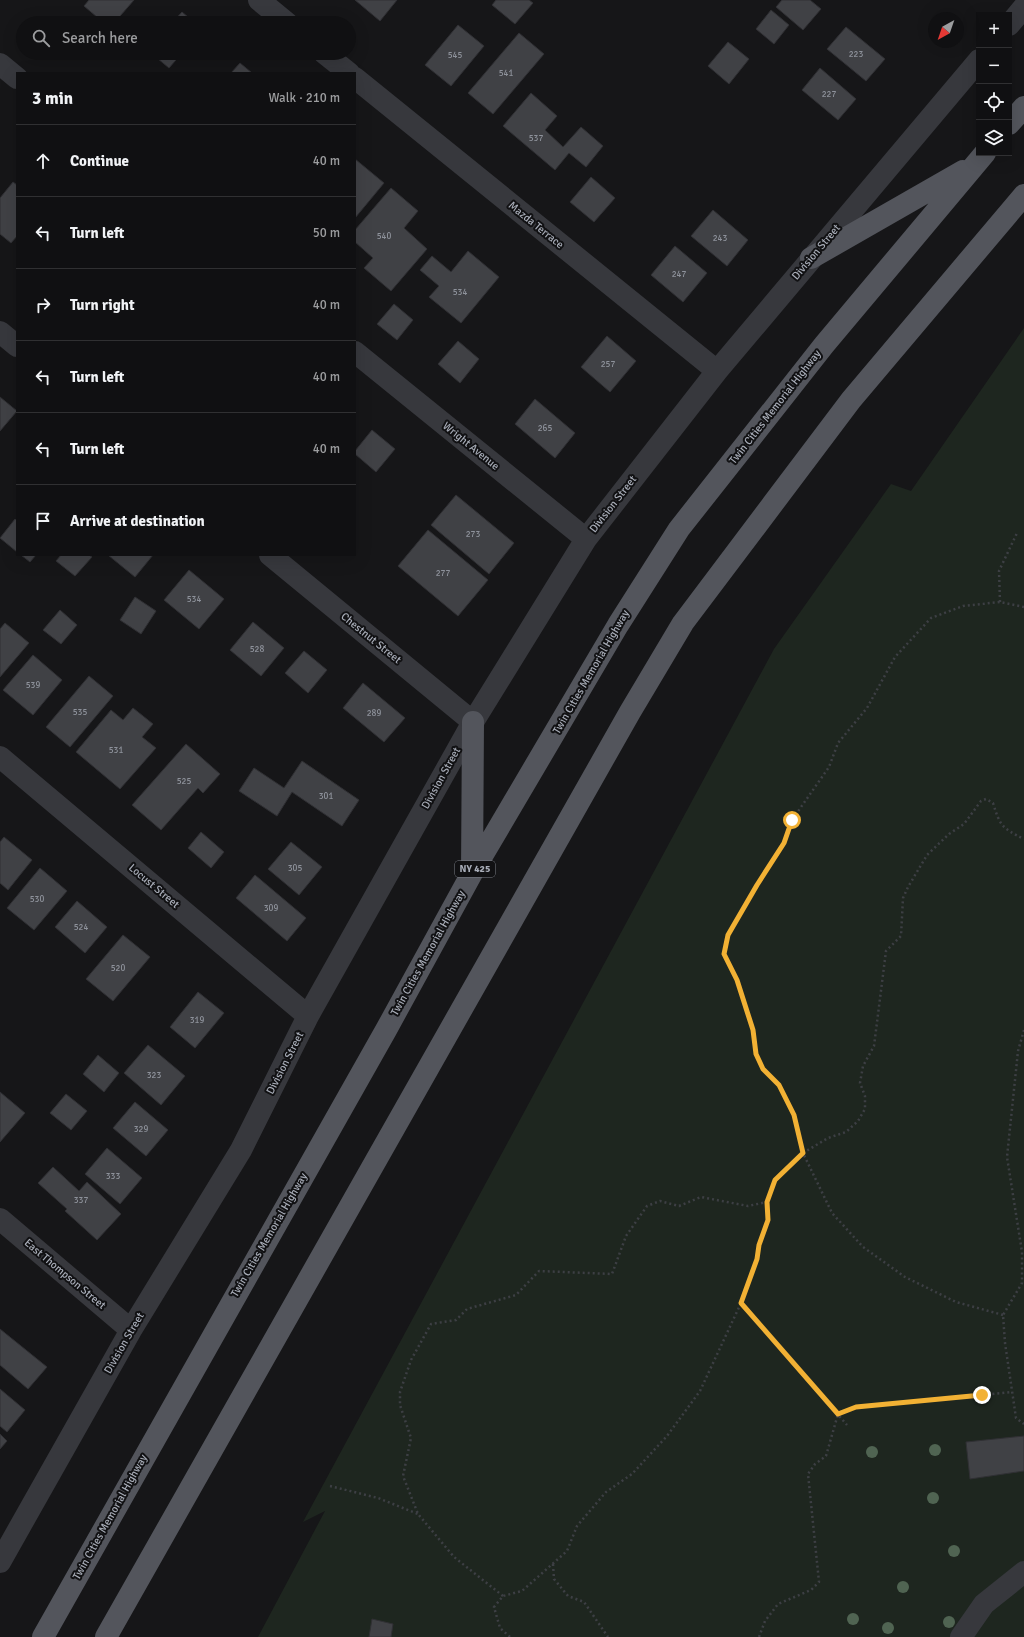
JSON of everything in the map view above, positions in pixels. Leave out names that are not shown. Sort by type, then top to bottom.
[{"type":"main road","points":[[1012,121],[1024,107]]},
{"type":"main road","points":[[811,258],[980,159]]},
{"type":"main road","name":"Twin Cities Memorial Highway","points":[[43,1637],[382,1037],[472,873],[618,625],[679,528],[824,346],[980,159]]},
{"type":"main road","points":[[106,1637],[622,726],[683,623],[851,400],[1024,195]]},
{"type":"main road","points":[[472,873],[473,722]]},
{"type":"street","points":[[259,0],[278,16]]},
{"type":"street","points":[[1012,21],[1024,7]]},
{"type":"street","points":[[333,60],[348,72]]},
{"type":"street","points":[[0,64],[16,77]]},
{"type":"street","name":"Division Street","points":[[0,1562],[131,1330],[241,1150],[308,1016],[473,722],[586,539],[717,371],[976,64]]},
{"type":"street","name":"Mazda Terrace","points":[[356,79],[717,371]]},
{"type":"street","points":[[0,332],[16,345]]},
{"type":"street","name":"Wright Avenue","points":[[356,353],[586,539]]},
{"type":"street","name":"Chestnut Street","points":[[271,556],[473,722]]},
{"type":"street","name":"Locust Street","points":[[0,757],[308,1016]]},
{"type":"street","name":"East Thompson Street","points":[[0,1218],[131,1330]]},
{"type":"street","points":[[961,1637],[984,1604],[1024,1572]]},
{"type":"path","points":[[1000,602],[999,571],[1017,533]]},
{"type":"path","points":[[1003,1315],[956,1302],[905,1277],[863,1247],[832,1213],[803,1153],[794,1115],[779,1085],[763,1069],[756,1054],[751,1023],[737,980],[724,954],[728,935],[757,885],[784,843],[792,820],[829,767],[838,743],[867,708],[895,657],[931,618],[963,606],[1000,602],[1024,607]]},
{"type":"path","points":[[510,1637],[500,1628],[494,1607],[503,1596],[522,1591],[567,1551],[577,1526],[606,1492],[632,1474],[667,1436],[700,1391],[741,1303],[757,1259],[759,1245],[768,1220],[767,1202],[775,1180],[803,1153],[828,1138],[846,1132],[858,1122],[866,1109],[865,1096],[860,1083],[863,1066],[874,1046],[886,952],[900,936],[903,898],[927,855],[949,834],[964,824],[981,801],[986,799],[993,802],[1000,823],[1007,831],[1024,839]]},
{"type":"path","points":[[1024,1030],[1018,1051],[1007,1157],[1022,1252],[1022,1283],[1003,1315],[1005,1343],[1016,1418],[1024,1424]]},
{"type":"path","points":[[503,1596],[454,1557],[418,1514],[403,1476],[411,1438],[400,1405],[400,1392],[411,1360],[431,1324],[456,1320],[467,1309],[516,1295],[539,1271],[612,1274],[626,1236],[647,1206],[660,1201],[679,1206],[701,1197],[748,1206],[767,1202]]},
{"type":"path","points":[[741,1303],[847,1425]]},
{"type":"path","points":[[838,1414],[856,1407],[1012,1392]]},
{"type":"path","points":[[759,1637],[765,1621],[778,1604],[811,1590],[819,1582],[808,1474],[815,1464],[826,1456],[838,1414]]},
{"type":"path","points":[[330,1486],[378,1498],[418,1514]]},
{"type":"path","points":[[553,1563],[554,1579],[568,1596],[584,1602],[608,1637]]},
{"type":"shaded area","points":[[1024,328],[1024,1637],[258,1637],[325,1511],[303,1522],[774,649],[891,484],[911,491]]},
{"type":"building","points":[[89,0],[134,0],[120,16],[96,16],[84,6]]},
{"type":"building","points":[[355,0],[397,0],[380,21]]},
{"type":"building","points":[[496,0],[529,0],[533,3],[515,24],[492,5]]},
{"type":"building","points":[[782,0],[810,0],[821,9],[803,30],[776,7]]},
{"type":"building","points":[[771,10],[789,25],[774,44],[756,29]]},
{"type":"building","points":[[182,12],[187,16],[178,16]]},
{"type":"building","points":[[458,25],[484,46],[451,86],[425,65]]},
{"type":"building","points":[[846,27],[885,59],[866,81],[827,49]]},
{"type":"building","points":[[519,33],[544,54],[493,114],[468,93]]},
{"type":"building","points":[[728,42],[749,59],[729,84],[708,66]]},
{"type":"building","points":[[159,60],[176,60],[169,68]]},
{"type":"building","points":[[240,63],[251,72],[232,72]]},
{"type":"building","points":[[820,68],[856,99],[838,120],[802,90]]},
{"type":"building","points":[[531,93],[557,116],[545,130],[563,147],[581,127],[603,146],[586,167],[569,153],[555,170],[503,126]]},
{"type":"building","points":[[356,160],[384,183],[356,217]]},
{"type":"building","points":[[591,177],[615,198],[594,222],[570,202]]},
{"type":"building","points":[[13,182],[16,184],[16,237],[11,243],[0,234],[0,198]]},
{"type":"building","points":[[391,188],[418,211],[404,228],[427,249],[391,291],[364,268],[373,258],[356,243],[356,229]]},
{"type":"building","points":[[713,210],[748,240],[727,266],[691,236]]},
{"type":"building","points":[[675,246],[707,273],[683,302],[651,275]]},
{"type":"building","points":[[468,251],[499,277],[461,323],[429,297],[439,286],[420,270],[432,256],[451,272]]},
{"type":"building","points":[[394,304],[413,320],[397,340],[377,324]]},
{"type":"building","points":[[607,336],[636,361],[610,392],[581,367]]},
{"type":"building","points":[[458,341],[479,359],[460,383],[438,364]]},
{"type":"building","points":[[0,397],[16,410],[16,412],[0,431]]},
{"type":"building","points":[[535,399],[575,433],[555,458],[515,424]]},
{"type":"building","points":[[372,430],[395,449],[376,472],[356,455],[356,450]]},
{"type":"building","points":[[456,495],[514,543],[489,574],[431,525]]},
{"type":"building","points":[[15,519],[16,551],[0,538]]},
{"type":"building","points":[[428,530],[488,580],[458,616],[398,566]]},
{"type":"building","points":[[22,556],[35,556],[30,562]]},
{"type":"building","points":[[60,556],[92,557],[75,576],[56,561]]},
{"type":"building","points":[[109,556],[152,556],[135,577]]},
{"type":"building","points":[[189,570],[224,599],[199,629],[164,600]]},
{"type":"building","points":[[135,597],[156,611],[141,634],[120,620]]},
{"type":"building","points":[[60,610],[77,625],[61,644],[43,630]]},
{"type":"building","points":[[253,622],[284,648],[261,676],[230,650]]},
{"type":"building","points":[[5,623],[29,643],[0,677],[0,629]]},
{"type":"building","points":[[304,651],[327,670],[308,693],[285,673]]},
{"type":"building","points":[[33,655],[62,680],[33,715],[3,690]]},
{"type":"building","points":[[89,676],[113,696],[70,747],[46,727]]},
{"type":"building","points":[[363,683],[405,718],[384,742],[343,708]]},
{"type":"building","points":[[133,708],[153,724],[142,737],[156,748],[120,789],[76,752],[111,710],[123,720]]},
{"type":"building","points":[[186,744],[220,774],[203,793],[198,788],[161,830],[132,805]]},
{"type":"building","points":[[302,761],[359,800],[342,826],[292,792],[277,816],[239,791],[254,768],[284,788]]},
{"type":"building","points":[[201,832],[224,852],[211,868],[188,848]]},
{"type":"building","points":[[4,837],[32,860],[8,890],[0,883],[0,842]]},
{"type":"building","points":[[291,842],[322,867],[299,895],[268,869]]},
{"type":"building","points":[[40,868],[67,891],[34,930],[7,908]]},
{"type":"building","points":[[255,875],[306,918],[287,941],[236,898]]},
{"type":"building","points":[[77,901],[107,927],[85,953],[55,927]]},
{"type":"building","points":[[123,935],[150,957],[113,1001],[86,979]]},
{"type":"building","points":[[198,992],[224,1013],[195,1048],[170,1027]]},
{"type":"building","points":[[148,1045],[185,1076],[161,1105],[124,1073]]},
{"type":"building","points":[[98,1055],[119,1073],[104,1092],[83,1074]]},
{"type":"building","points":[[0,1092],[25,1113],[0,1142]]},
{"type":"building","points":[[66,1094],[87,1111],[71,1130],[50,1113]]},
{"type":"building","points":[[135,1102],[168,1130],[146,1156],[113,1128]]},
{"type":"building","points":[[107,1148],[142,1178],[120,1204],[85,1174]]},
{"type":"building","points":[[53,1167],[79,1191],[87,1182],[121,1214],[97,1240],[65,1211],[67,1209],[38,1183]]},
{"type":"building","points":[[0,1329],[47,1367],[28,1389],[0,1365]]},
{"type":"building","points":[[0,1389],[25,1410],[7,1432],[0,1426]]},
{"type":"building","points":[[0,1434],[7,1441],[0,1449]]},
{"type":"building","points":[[1024,1436],[1024,1471],[970,1479],[966,1442]]},
{"type":"building","points":[[372,1619],[393,1624],[391,1637],[369,1637]]},
{"type":"route","points":[[792,820],[784,843],[757,885],[728,935],[724,954],[737,980],[753,1030],[756,1054],[763,1069],[779,1085],[794,1115],[803,1153],[775,1180],[767,1202],[768,1220],[759,1245],[757,1259],[741,1303],[838,1414],[856,1407],[982,1395]]}]
